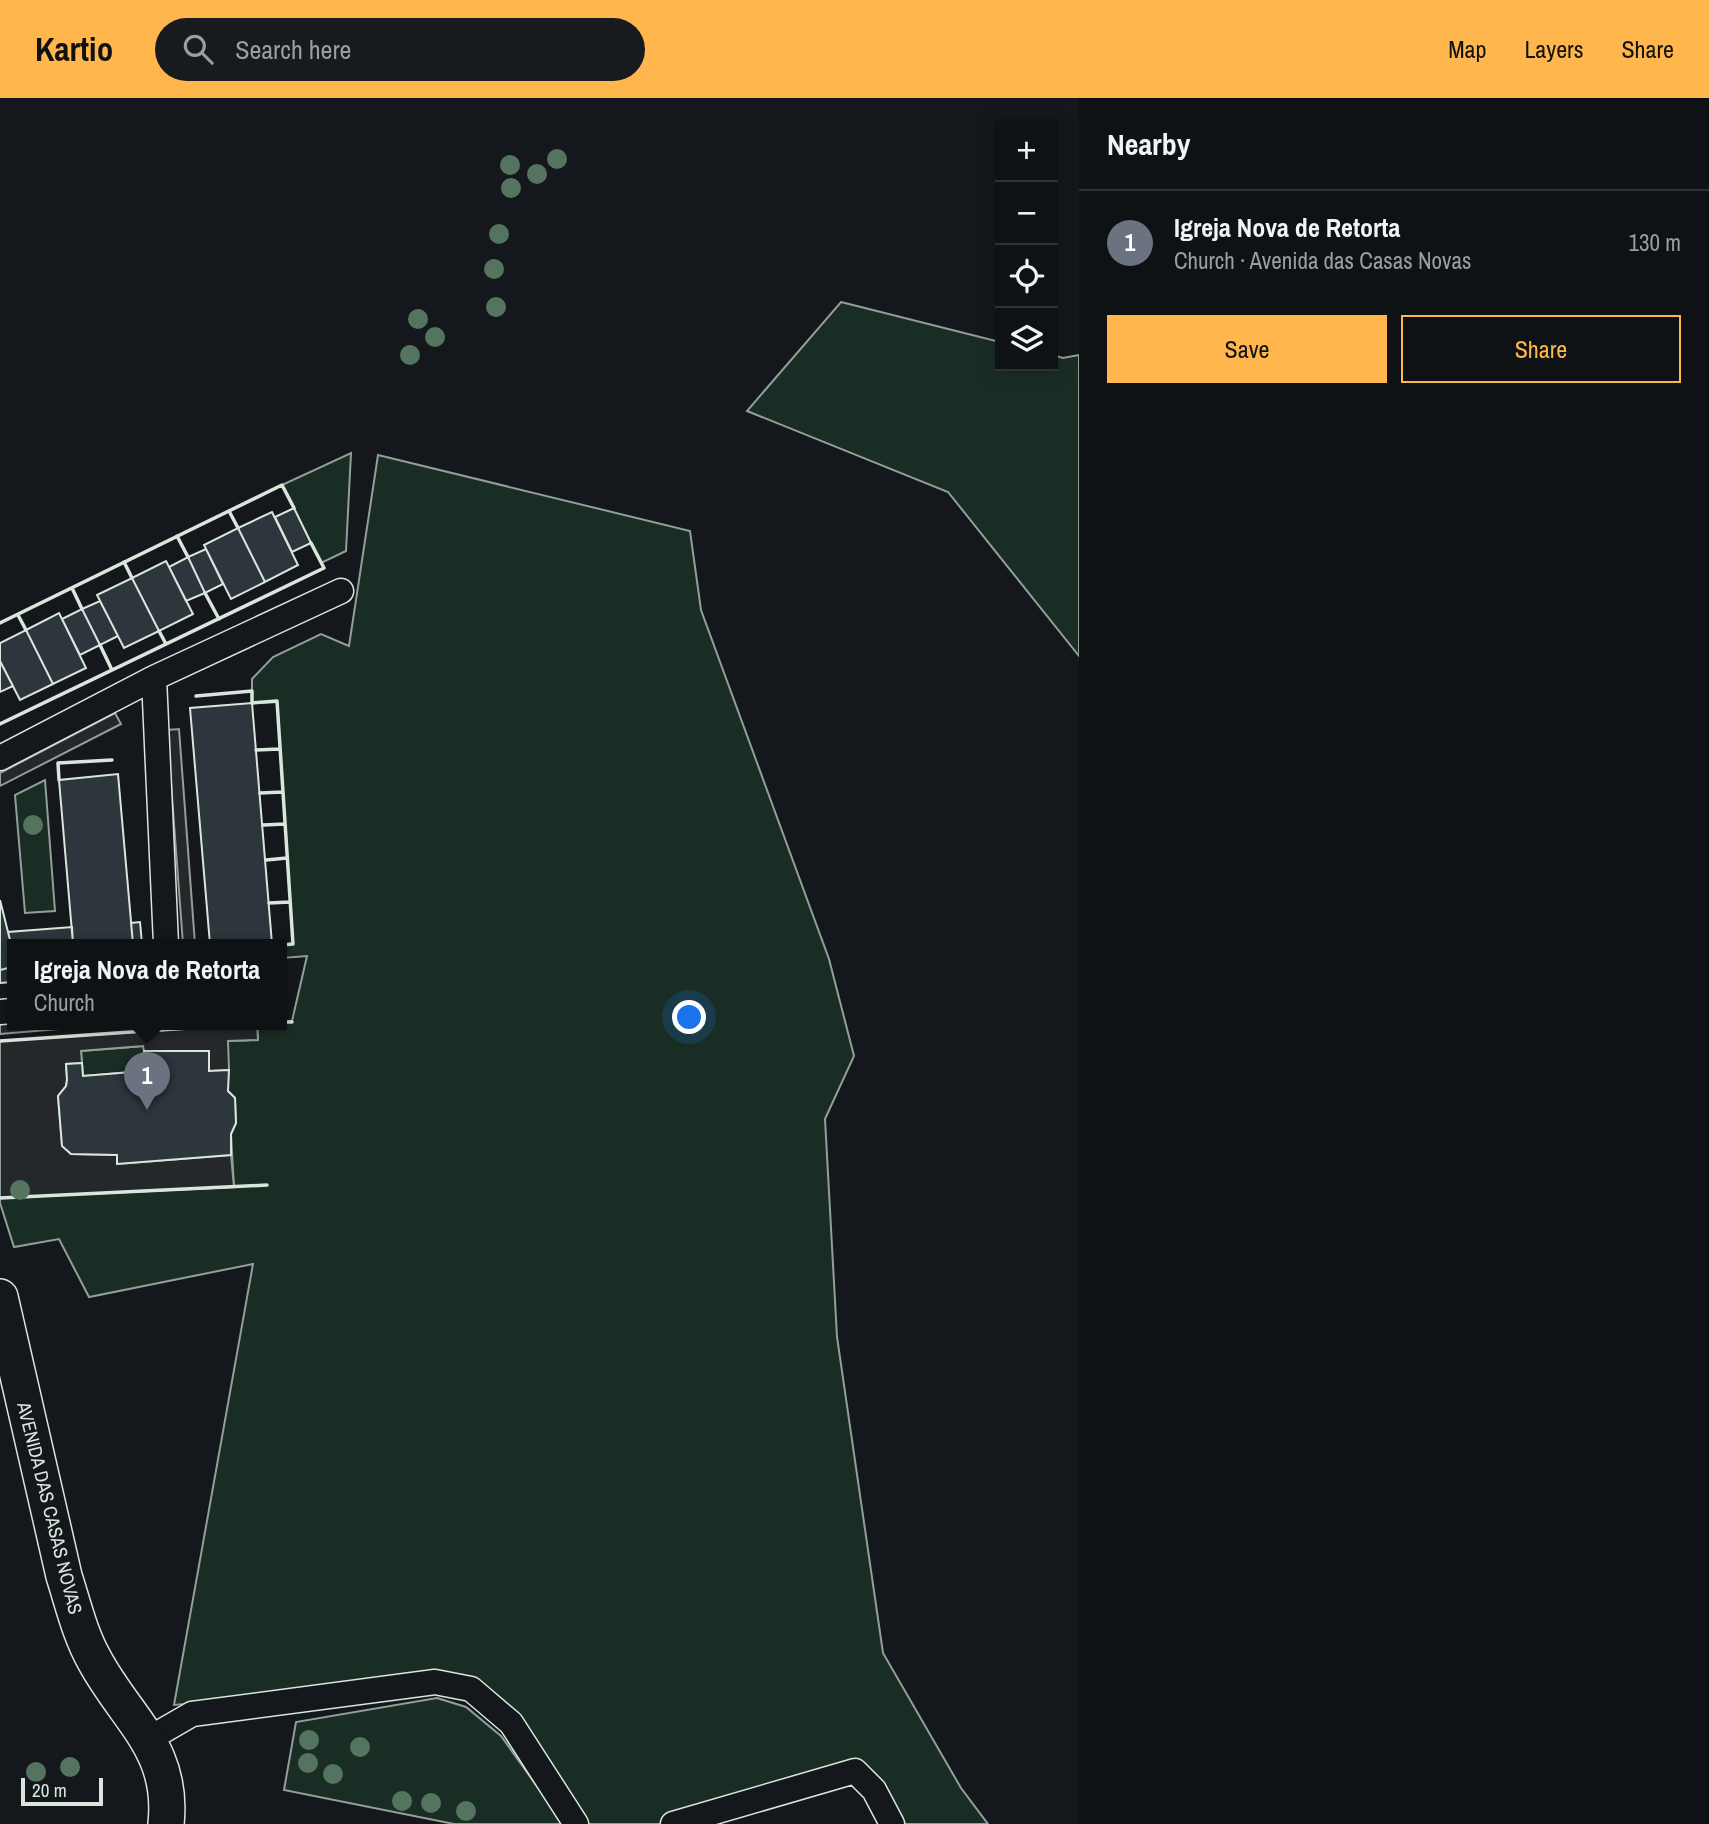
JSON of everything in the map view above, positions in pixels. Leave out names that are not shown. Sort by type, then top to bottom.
[{"type":"street","points":[[0,758],[154,678],[341,591]]},
{"type":"street","points":[[154,678],[166,939]]},
{"type":"street","name":"AVENIDA DAS CASAS NOVAS","points":[[0,1297],[64,1576],[77,1619],[95,1661],[156,1755],[164,1777],[166,1824]]},
{"type":"street","points":[[147,1740],[191,1714],[435,1682],[471,1689],[511,1723],[576,1824]]},
{"type":"street","points":[[673,1824],[855,1772],[874,1790],[892,1824]]},
{"type":"green space","points":[[841,302],[995,341],[995,371],[1058,371],[1058,356],[1079,355],[1079,656],[948,492],[747,411]]},
{"type":"green space","points":[[351,453],[346,551],[321,563],[282,485]]},
{"type":"green space","points":[[378,455],[690,531],[701,610],[829,959],[854,1056],[825,1119],[837,1337],[883,1653],[961,1788],[988,1824],[892,1824],[855,1772],[692,1824],[576,1824],[471,1689],[425,1683],[174,1705],[253,1264],[89,1297],[59,1239],[14,1247],[0,1198],[234,1187],[231,1134],[236,1123],[235,1098],[228,1091],[228,1041],[258,1040],[257,1030],[287,1030],[287,1022],[292,1021],[307,956],[287,958],[287,944],[293,943],[277,702],[252,703],[252,679],[273,657],[321,634],[349,646]]},
{"type":"green space","points":[[45,780],[55,911],[25,913],[15,795]]},
{"type":"green space","points":[[144,1046],[144,1071],[83,1076],[81,1051]]},
{"type":"green space","points":[[437,1698],[466,1707],[501,1736],[564,1824],[454,1824],[284,1790],[296,1722]]},
{"type":"shaded area","points":[[115,713],[121,724],[0,786],[0,773]]},
{"type":"shaded area","points":[[179,729],[195,939],[183,939],[167,730]]},
{"type":"shaded area","points":[[7,1021],[7,1030],[47,1030],[0,1034],[0,1022]]},
{"type":"shaded area","points":[[166,1030],[257,1030],[258,1040],[228,1041],[229,1070],[209,1071],[208,1051],[144,1051],[143,1046],[81,1051],[82,1063],[66,1064],[66,1086],[58,1096],[62,1145],[71,1154],[117,1155],[118,1164],[231,1155],[234,1187],[0,1198],[0,1041]]},
{"type":"building","points":[[294,508],[311,543],[292,552],[275,517]]},
{"type":"building","points":[[272,512],[298,565],[265,582],[238,528]]},
{"type":"building","points":[[238,528],[265,582],[231,599],[204,545]]},
{"type":"building","points":[[206,549],[223,584],[205,593],[188,557]]},
{"type":"building","points":[[188,557],[205,593],[186,601],[169,567]]},
{"type":"building","points":[[166,561],[193,614],[159,631],[132,578]]},
{"type":"building","points":[[132,578],[159,631],[124,648],[97,595]]},
{"type":"building","points":[[100,601],[118,636],[100,645],[82,609]]},
{"type":"building","points":[[82,609],[100,645],[80,655],[62,619]]},
{"type":"building","points":[[59,613],[86,668],[53,684],[26,630]]},
{"type":"building","points":[[26,630],[53,684],[20,700],[0,661],[0,643]]},
{"type":"building","points":[[0,661],[13,686],[0,692]]},
{"type":"building","points":[[252,703],[272,939],[210,939],[190,708]]},
{"type":"building","points":[[118,774],[133,939],[73,939],[59,780]]},
{"type":"building","points":[[0,900],[10,939],[7,939],[7,968],[0,970]]},
{"type":"building","points":[[140,922],[142,939],[133,939],[131,923]]},
{"type":"building","points":[[72,927],[73,939],[10,939],[8,932]]},
{"type":"building","points":[[7,968],[7,982],[0,983],[0,970]]},
{"type":"building","points":[[144,1051],[209,1051],[209,1071],[229,1070],[228,1091],[235,1098],[236,1123],[231,1134],[231,1155],[117,1164],[117,1155],[71,1154],[62,1146],[58,1096],[66,1086],[66,1064],[82,1063],[83,1076],[144,1071]]},
{"type":"wall","points":[[0,623],[282,485],[294,508]]},
{"type":"wall","points":[[229,511],[238,528]]},
{"type":"wall","points":[[177,536],[188,557]]},
{"type":"wall","points":[[0,724],[324,568],[311,543]]},
{"type":"wall","points":[[124,562],[132,578]]},
{"type":"wall","points":[[72,588],[82,609]]},
{"type":"wall","points":[[205,593],[219,619]]},
{"type":"wall","points":[[18,615],[26,630]]},
{"type":"wall","points":[[159,631],[166,644]]},
{"type":"wall","points":[[100,645],[112,670]]},
{"type":"wall","points":[[196,696],[252,691],[252,703],[277,701],[293,944],[287,945]]},
{"type":"wall","points":[[256,750],[280,749]]},
{"type":"wall","points":[[59,780],[58,763],[112,760]]},
{"type":"wall","points":[[260,793],[283,792]]},
{"type":"wall","points":[[263,825],[285,824]]},
{"type":"wall","points":[[266,860],[287,858]]},
{"type":"wall","points":[[269,903],[290,902]]},
{"type":"wall","points":[[287,1022],[292,1022]]},
{"type":"wall","points":[[0,1041],[160,1030]]},
{"type":"wall","points":[[0,1198],[267,1185]]},
{"type":"place","name":"Igreja Nova de Retorta","points":[[147,1110]]}]
